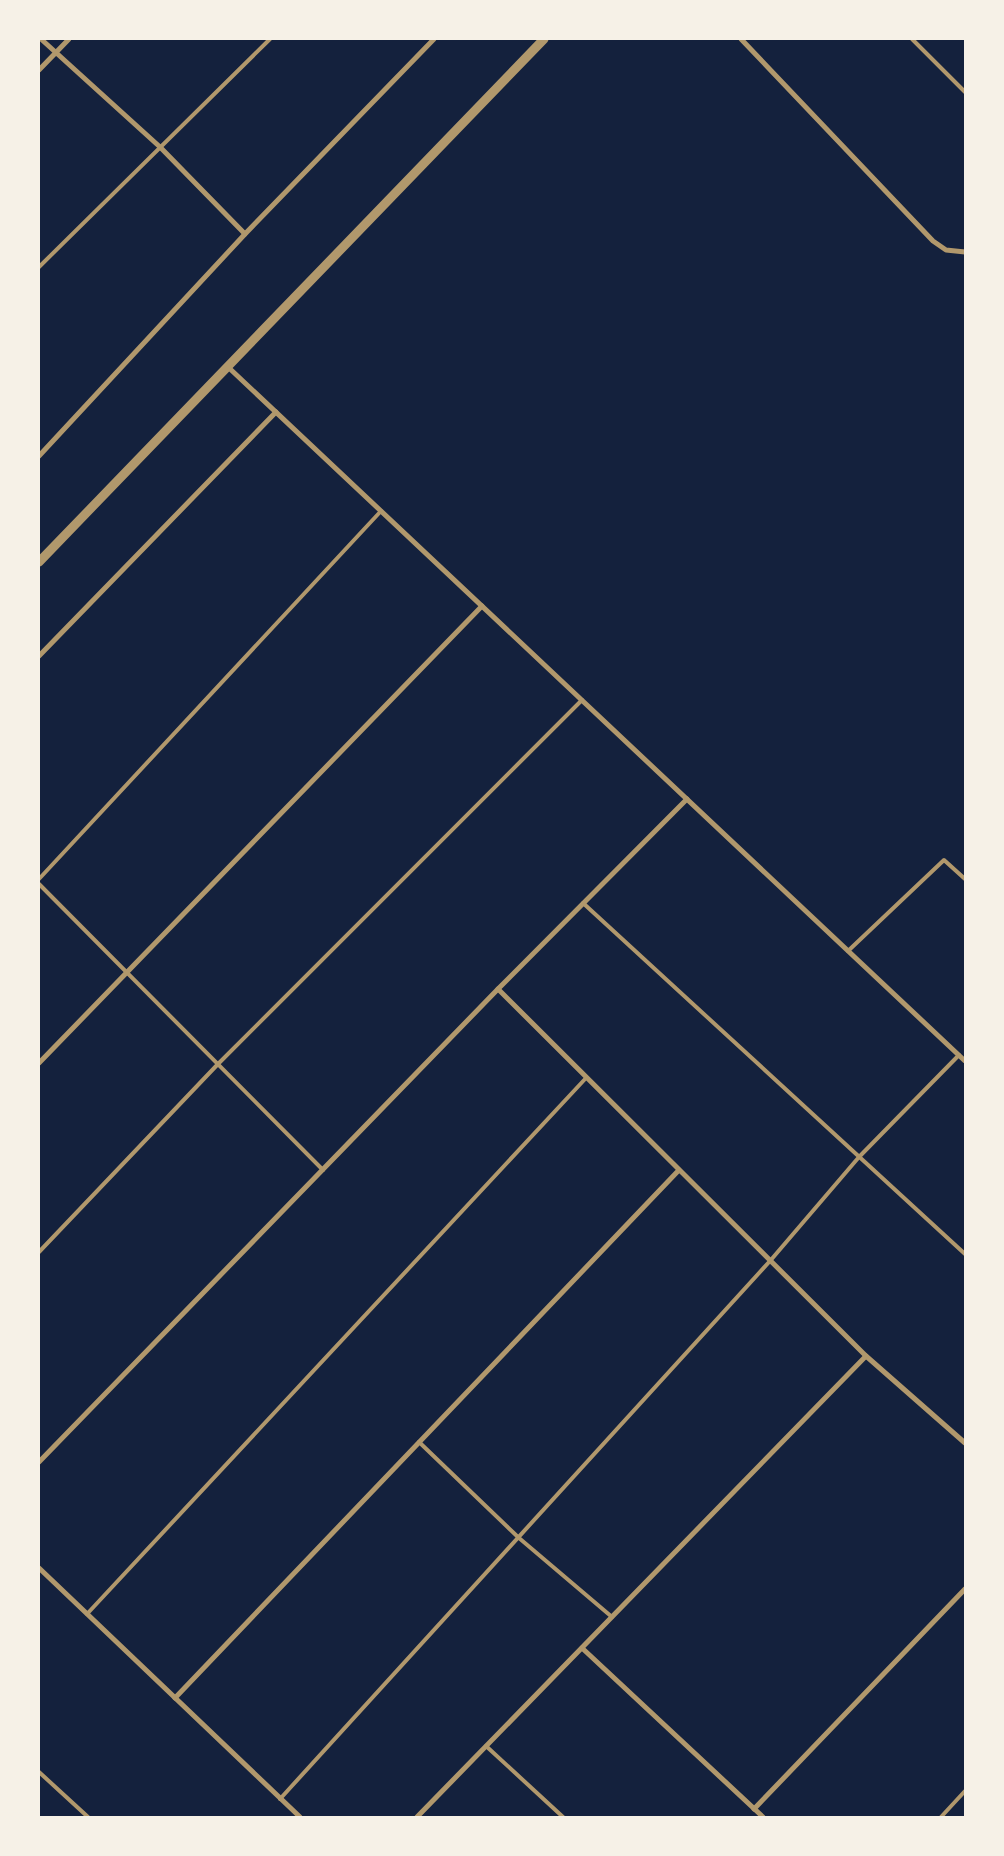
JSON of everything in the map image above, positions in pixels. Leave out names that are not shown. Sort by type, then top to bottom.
[{"type":"street","points":[[41,39],[160,147],[244,234]]},
{"type":"street","points":[[39,70],[69,39]]},
{"type":"street","points":[[39,456],[244,234],[434,39]]},
{"type":"street","points":[[39,562],[544,39]]},
{"type":"street","points":[[741,39],[933,241],[946,250],[965,252]]},
{"type":"street","points":[[228,367],[965,1061]]},
{"type":"street","points":[[39,656],[276,412]]},
{"type":"street","points":[[39,1063],[482,606]]},
{"type":"street","points":[[39,1462],[498,989],[687,799]]},
{"type":"street","points":[[498,989],[866,1356],[965,1443]]},
{"type":"street","points":[[175,1698],[679,1170]]},
{"type":"street","points":[[418,1817],[866,1356]]},
{"type":"street","points":[[39,1568],[300,1817]]},
{"type":"street","points":[[754,1809],[965,1589]]},
{"type":"street","points":[[582,1648],[763,1817]]},
{"type":"lane","points":[[39,267],[270,39]]},
{"type":"lane","points":[[912,39],[965,92]]},
{"type":"lane","points":[[39,879],[381,511]]},
{"type":"lane","points":[[39,1252],[218,1064],[582,700]]},
{"type":"lane","points":[[848,951],[944,860],[965,879]]},
{"type":"lane","points":[[39,884],[323,1170]]},
{"type":"lane","points":[[583,903],[965,1254]]},
{"type":"lane","points":[[280,1798],[770,1261],[859,1157],[959,1055]]},
{"type":"lane","points":[[88,1614],[586,1078]]},
{"type":"lane","points":[[420,1442],[519,1538],[612,1617]]},
{"type":"lane","points":[[486,1746],[563,1817]]},
{"type":"lane","points":[[39,1772],[88,1817]]},
{"type":"lane","points":[[941,1817],[965,1791]]}]
